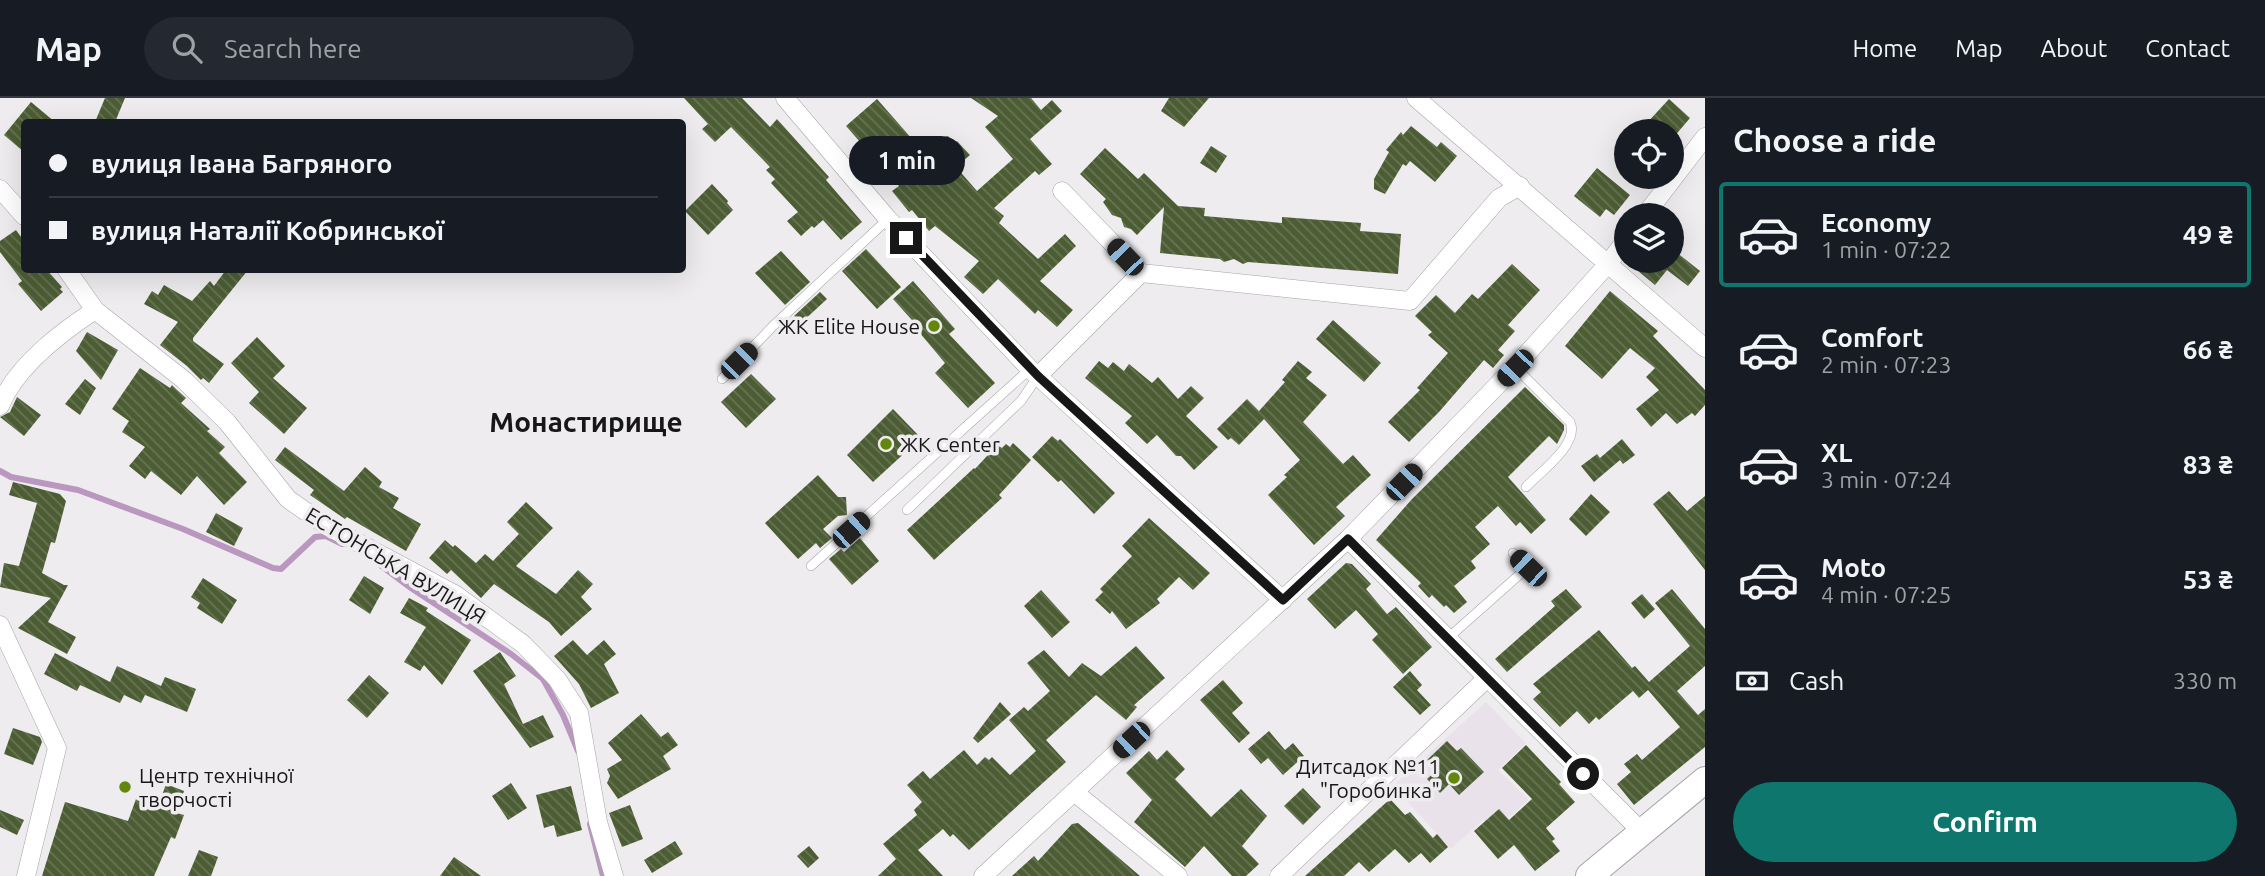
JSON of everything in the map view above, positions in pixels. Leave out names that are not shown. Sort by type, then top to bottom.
[{"type":"main road","points":[[1589,876],[1705,780]]},
{"type":"street","points":[[785,98],[888,219],[1034,373],[1283,600]]},
{"type":"street","points":[[1416,98],[1705,348]]},
{"type":"street","points":[[1654,203],[1705,137]]},
{"type":"street","points":[[1062,191],[1141,273],[1410,301],[1499,198],[1520,186]]},
{"type":"street","points":[[0,189],[21,213]]},
{"type":"street","points":[[983,876],[1348,539],[1515,368],[1614,256]]},
{"type":"street","name":"ЕСТОНСЬКА ВУЛИЦЯ","points":[[68,273],[95,310],[184,380],[227,422],[288,499],[325,525],[456,595],[523,644],[557,678],[579,713],[598,822],[614,876]]},
{"type":"street","points":[[1034,373],[1141,273]]},
{"type":"street","points":[[0,406],[32,359],[66,329],[95,310]]},
{"type":"street","points":[[1348,539],[1641,831]]},
{"type":"street","points":[[0,625],[57,748],[26,876]]},
{"type":"street","points":[[1279,876],[1486,678]]},
{"type":"street","points":[[1074,792],[1178,876]]},
{"type":"lane","points":[[722,379],[774,325],[888,219]]},
{"type":"lane","points":[[1515,368],[1573,428],[1569,443],[1526,486]]},
{"type":"lane","points":[[907,510],[1021,401],[1034,373]]},
{"type":"lane","points":[[811,566],[1034,373]]},
{"type":"lane","points":[[1447,639],[1528,568],[1513,553]]},
{"type":"shaded area","name":"Дитсадок №11 \"Горобинка\"","points":[[1486,702],[1526,743],[1498,770],[1529,800],[1494,830],[1483,820],[1451,849],[1393,786]]},
{"type":"building","points":[[105,98],[125,98],[116,119],[96,119]]},
{"type":"building","points":[[684,98],[742,98],[770,127],[777,119],[829,177],[826,180],[862,222],[841,240],[823,220],[801,236],[787,221],[798,212],[771,183],[775,179],[766,170],[770,167],[731,127],[715,142],[702,129],[708,124]]},
{"type":"building","points":[[971,98],[1031,98],[1041,110],[1052,100],[1062,111],[1030,139],[1052,164],[1039,175],[1035,171],[994,208],[1004,216],[999,223],[1038,259],[1065,234],[1076,246],[1040,281],[1073,310],[1057,327],[1038,310],[1035,314],[998,279],[983,294],[964,277],[979,261],[935,226],[929,231],[912,210],[909,212],[892,191],[899,186],[846,126],[877,99],[927,156],[941,138],[948,136],[954,144],[957,141],[970,155],[956,167],[977,191],[1013,159],[985,127],[998,116]]},
{"type":"building","points":[[1169,98],[1209,98],[1184,127],[1161,111]]},
{"type":"building","points":[[1669,99],[1690,118],[1684,125],[1684,119],[1651,119]]},
{"type":"building","points":[[31,102],[51,119],[21,119],[21,149],[4,135]]},
{"type":"building","points":[[1411,126],[1437,147],[1441,142],[1457,156],[1435,182],[1410,161],[1406,166],[1403,164],[1385,194],[1374,189],[1374,179],[1389,152],[1386,150],[1401,132],[1403,135]]},
{"type":"building","points":[[1211,146],[1227,156],[1216,173],[1200,163]]},
{"type":"building","points":[[1105,148],[1138,179],[1144,173],[1178,206],[1205,208],[1204,216],[1282,223],[1282,217],[1361,223],[1360,231],[1401,234],[1398,274],[1248,262],[1243,264],[1234,259],[1224,262],[1220,259],[1160,253],[1164,207],[1137,235],[1124,227],[1121,218],[1112,215],[1103,202],[1106,199],[1080,174]]},
{"type":"building","points":[[1597,168],[1614,182],[1614,189],[1623,189],[1630,195],[1624,203],[1614,203],[1614,215],[1606,209],[1600,217],[1574,196]]},
{"type":"building","points":[[712,184],[733,210],[708,235],[686,210]]},
{"type":"building","points":[[16,230],[21,237],[21,273],[50,273],[62,287],[60,289],[63,292],[41,311],[18,284],[22,281],[0,252],[0,241]]},
{"type":"building","points":[[866,249],[901,287],[877,309],[842,271]]},
{"type":"building","points":[[781,251],[810,282],[785,305],[755,273]]},
{"type":"building","points":[[1684,258],[1700,271],[1688,286],[1671,273],[1684,273]]},
{"type":"building","points":[[1512,264],[1540,290],[1508,325],[1515,331],[1498,350],[1504,355],[1493,368],[1484,360],[1409,442],[1388,422],[1420,390],[1417,388],[1448,353],[1428,335],[1432,332],[1415,316],[1436,295],[1455,313],[1472,294],[1478,299]]},
{"type":"building","points":[[224,273],[246,273],[193,338],[193,341],[224,364],[209,383],[203,378],[201,380],[160,345],[178,322],[144,304],[152,291],[158,295],[164,285],[192,301],[210,281],[214,286]]},
{"type":"building","points":[[1640,273],[1665,273],[1655,285]]},
{"type":"building","points":[[913,281],[955,329],[949,334],[995,383],[968,408],[935,373],[945,363],[919,332],[921,330],[893,299]]},
{"type":"building","points":[[1610,291],[1658,331],[1653,336],[1705,390],[1705,405],[1695,416],[1692,413],[1677,424],[1666,413],[1651,427],[1636,409],[1659,390],[1646,377],[1655,368],[1630,348],[1602,379],[1565,346]]},
{"type":"building","points":[[820,292],[827,299],[801,323],[794,316]]},
{"type":"building","points":[[1333,320],[1381,363],[1364,382],[1316,339]]},
{"type":"building","points":[[87,332],[118,350],[101,380],[76,351]]},
{"type":"building","points":[[257,337],[285,366],[273,378],[307,408],[284,434],[249,403],[259,392],[231,363]]},
{"type":"building","points":[[1099,361],[1108,368],[1113,362],[1124,371],[1129,364],[1152,383],[1158,377],[1178,399],[1191,386],[1204,398],[1186,416],[1218,447],[1194,470],[1181,456],[1176,456],[1157,435],[1147,444],[1125,423],[1132,416],[1085,378]]},
{"type":"building","points":[[1298,361],[1312,372],[1306,378],[1327,395],[1303,422],[1343,464],[1353,455],[1371,475],[1336,507],[1345,516],[1314,545],[1268,495],[1300,460],[1264,419],[1239,445],[1231,438],[1228,440],[1217,429],[1247,399],[1259,411],[1285,382],[1282,380]]},
{"type":"building","points":[[140,368],[170,388],[172,385],[186,398],[181,403],[210,429],[207,431],[225,447],[219,453],[247,482],[224,505],[197,476],[181,495],[151,471],[145,479],[129,466],[145,447],[122,432],[129,421],[112,409]]},
{"type":"building","points":[[751,374],[776,399],[746,428],[721,402]]},
{"type":"building","points":[[85,379],[96,388],[80,415],[65,404]]},
{"type":"building","points":[[1525,387],[1564,425],[1557,444],[1549,436],[1508,477],[1546,520],[1531,534],[1520,522],[1516,526],[1498,506],[1475,527],[1490,544],[1471,561],[1476,568],[1454,586],[1467,602],[1454,613],[1432,595],[1429,598],[1418,586],[1421,583],[1376,540],[1412,499]]},
{"type":"building","points":[[17,397],[41,415],[24,436],[0,417],[10,412]]},
{"type":"building","name":"ЖК Center","points":[[893,409],[921,438],[873,482],[847,455]]},
{"type":"building","points":[[1052,436],[1058,441],[1060,439],[1115,493],[1094,514],[1061,480],[1058,482],[1032,457]]},
{"type":"building","points":[[1622,439],[1635,455],[1623,464],[1620,460],[1594,482],[1581,466],[1597,454],[1600,458]]},
{"type":"building","points":[[1013,443],[1031,460],[999,495],[1002,498],[934,560],[907,530],[975,469],[997,445],[1002,448],[1006,444],[1010,447]]},
{"type":"building","points":[[285,447],[344,491],[365,467],[382,482],[379,487],[399,498],[393,508],[421,524],[406,551],[347,517],[345,519],[310,495],[314,490],[275,460]]},
{"type":"building","points":[[818,475],[838,497],[846,497],[847,515],[838,516],[823,529],[832,538],[820,548],[816,543],[798,559],[765,523]]},
{"type":"building","points":[[13,482],[60,494],[66,501],[55,543],[51,542],[42,573],[68,585],[48,622],[76,637],[67,654],[18,628],[51,598],[0,587],[4,563],[19,566],[37,503],[9,495]]},
{"type":"building","points":[[1669,491],[1687,511],[1705,496],[1705,570],[1653,504]]},
{"type":"building","points":[[1591,494],[1610,512],[1586,536],[1569,519]]},
{"type":"building","points":[[526,502],[553,528],[516,566],[556,594],[578,570],[593,584],[581,597],[592,609],[561,636],[549,622],[494,584],[481,598],[451,570],[447,574],[429,558],[445,540],[476,563],[485,554],[493,561],[519,534],[507,522]]},
{"type":"building","points":[[216,513],[243,528],[234,546],[206,532]]},
{"type":"building","points":[[1149,518],[1210,573],[1193,590],[1179,577],[1157,599],[1160,603],[1126,629],[1112,611],[1110,614],[1095,600],[1103,592],[1100,589],[1132,556],[1122,546]]},
{"type":"building","points":[[860,538],[879,561],[852,585],[829,559],[841,549],[844,552]]},
{"type":"building","points":[[1346,563],[1352,564],[1371,584],[1366,589],[1387,614],[1396,607],[1432,647],[1403,674],[1372,640],[1378,634],[1356,610],[1335,629],[1307,599]]},
{"type":"building","points":[[364,576],[384,588],[370,614],[349,600]]},
{"type":"building","points":[[203,578],[237,600],[222,624],[197,608],[200,603],[191,597]]},
{"type":"building","points":[[1566,589],[1582,607],[1507,672],[1495,659],[1555,606],[1551,601]]},
{"type":"building","points":[[1672,589],[1705,629],[1705,666],[1677,691],[1698,715],[1705,709],[1705,747],[1634,805],[1617,784],[1631,772],[1624,764],[1637,754],[1642,760],[1680,727],[1648,690],[1639,698],[1633,691],[1599,720],[1596,717],[1589,724],[1577,711],[1560,727],[1533,699],[1541,692],[1533,684],[1599,630],[1632,668],[1635,666],[1649,682],[1690,646],[1655,603]]},
{"type":"building","points":[[1041,590],[1070,622],[1052,638],[1024,606]]},
{"type":"building","points":[[1642,594],[1655,609],[1644,619],[1631,603]]},
{"type":"building","points":[[409,598],[428,608],[426,611],[471,640],[442,685],[424,665],[420,671],[404,662],[426,627],[400,613]]},
{"type":"building","points":[[573,640],[587,655],[604,640],[616,654],[604,664],[619,693],[591,708],[579,684],[554,656]]},
{"type":"building","points":[[1136,646],[1165,678],[1134,705],[1137,707],[1126,720],[1096,695],[1046,740],[1066,762],[969,850],[953,834],[950,837],[943,829],[918,850],[943,876],[878,876],[896,859],[883,844],[917,815],[914,810],[922,802],[907,785],[923,771],[930,779],[964,750],[977,765],[985,757],[989,760],[992,757],[1010,775],[1036,751],[1009,720],[1024,707],[1028,711],[1050,691],[1027,663],[1044,650],[1069,677],[1082,663],[1101,676]]},
{"type":"building","points":[[500,652],[516,676],[504,684],[523,724],[543,715],[554,737],[530,748],[473,671]]},
{"type":"building","points":[[55,653],[110,682],[117,666],[161,686],[165,677],[196,689],[187,712],[145,695],[141,703],[124,695],[120,703],[80,685],[77,691],[44,674]]},
{"type":"building","points":[[1410,671],[1422,685],[1417,690],[1431,705],[1420,715],[1393,687]]},
{"type":"building","points":[[369,675],[389,693],[367,718],[347,700]]},
{"type":"building","points":[[1223,680],[1243,703],[1232,713],[1250,733],[1239,743],[1200,700]]},
{"type":"building","points":[[1000,702],[1011,714],[978,743],[973,738]]},
{"type":"building","points":[[641,714],[661,737],[668,732],[678,745],[663,756],[671,769],[618,799],[607,783],[610,776],[607,769],[622,760],[608,743]]},
{"type":"building","points":[[13,728],[40,737],[42,742],[33,765],[4,754]]},
{"type":"building","points":[[1269,731],[1285,750],[1293,743],[1304,756],[1283,775],[1268,758],[1261,764],[1248,749]]},
{"type":"building","points":[[1447,741],[1457,751],[1461,748],[1484,772],[1459,795],[1449,784],[1440,793],[1427,779],[1437,770],[1427,760]]},
{"type":"building","points":[[1526,745],[1561,782],[1559,784],[1575,802],[1546,828],[1560,851],[1535,871],[1514,845],[1498,859],[1474,831],[1499,809],[1509,820],[1532,799],[1502,768]]},
{"type":"building","points":[[1167,750],[1185,769],[1175,779],[1211,817],[1241,789],[1267,816],[1242,846],[1259,864],[1246,876],[1232,876],[1204,846],[1185,867],[1134,822],[1152,800],[1126,773],[1149,751],[1157,760]]},
{"type":"building","points":[[511,783],[527,808],[508,820],[492,796]]},
{"type":"building","points":[[166,784],[184,791],[177,813],[184,815],[175,839],[171,837],[154,876],[42,876],[65,802],[128,821],[136,799],[158,807]]},
{"type":"building","points":[[571,786],[582,830],[557,837],[554,825],[544,828],[536,795]]},
{"type":"building","points":[[1303,788],[1321,807],[1303,825],[1284,806]]},
{"type":"building","points":[[1390,799],[1405,815],[1410,812],[1433,838],[1437,834],[1448,847],[1430,863],[1421,853],[1409,863],[1395,849],[1369,872],[1359,862],[1344,876],[1305,876]]},
{"type":"building","points":[[630,805],[643,839],[622,847],[609,813]]},
{"type":"building","points":[[0,810],[24,820],[17,835],[0,827]]},
{"type":"building","points":[[1078,823],[1140,876],[1012,876],[1034,856],[1038,861],[1072,824]]},
{"type":"building","points":[[675,841],[683,854],[652,873],[644,860]]},
{"type":"building","points":[[809,846],[819,858],[808,868],[797,856]]},
{"type":"building","points":[[199,850],[218,857],[211,876],[188,876]]},
{"type":"building","points":[[454,857],[481,876],[440,876]]},
{"type":"waterway","points":[[0,471],[11,477],[78,490],[183,529],[273,568],[281,569],[315,537],[326,536],[342,544]]},
{"type":"waterway","points":[[371,558],[543,679],[563,715],[578,751]]},
{"type":"waterway","points":[[590,824],[603,876]]},
{"type":"place","name":"ЖК Elite House","points":[[934,326]]},
{"type":"place","name":"ЖК Center","points":[[886,444]]},
{"type":"place","name":"Дитсадок №11 \"Горобинка\"","points":[[1454,778]]},
{"type":"place","name":"Центр технічної творчості","points":[[125,787]]},
{"type":"district","name":"Монастирище","points":[[586,421]]},
{"type":"route","points":[[906,238],[1038,376],[1283,600],[1348,539],[1583,774]]}]
